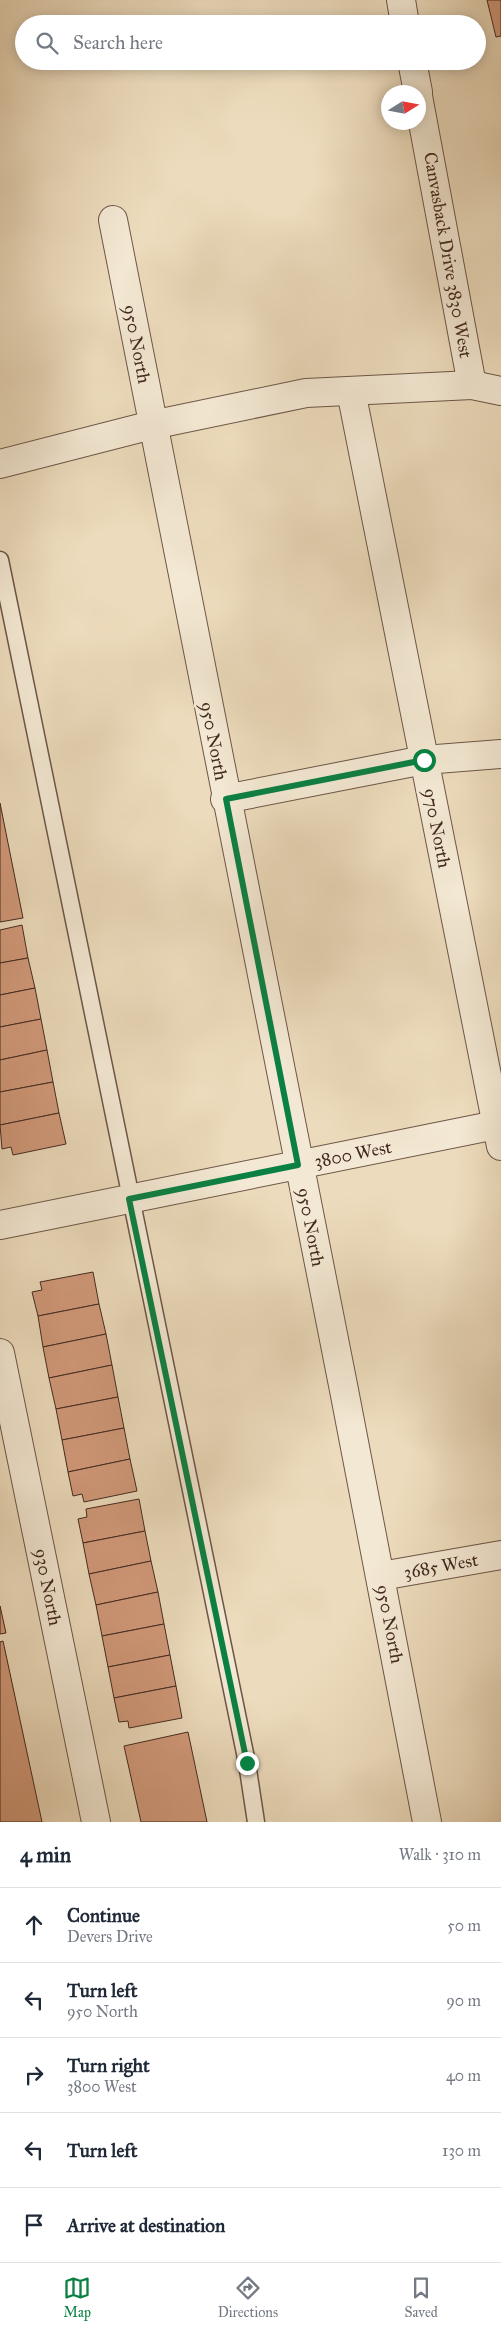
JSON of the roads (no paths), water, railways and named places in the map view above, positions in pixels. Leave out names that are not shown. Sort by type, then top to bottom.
[{"type":"street","points":[[401,0],[404,15]]},
{"type":"street","name":"Canvasback Drive 3830 West","points":[[414,70],[416,85]]},
{"type":"street","name":"Canvasback Drive 3830 West","points":[[425,130],[472,384]]},
{"type":"street","name":"950 North","points":[[113,220],[428,1822]]},
{"type":"street","points":[[0,464],[152,425],[306,393],[472,384],[501,391]]},
{"type":"street","name":"970 North","points":[[351,391],[500,1132]]},
{"type":"street","points":[[226,799],[424,760],[501,754]]},
{"type":"street","name":"3800 West","points":[[0,1225],[298,1165],[500,1132]]},
{"type":"street","name":"930 North","points":[[0,1352],[96,1822]]},
{"type":"street","name":"3685 West","points":[[381,1576],[501,1555]]},
{"type":"lane","points":[[0,560],[129,1199],[247,1763],[256,1822]]}]
